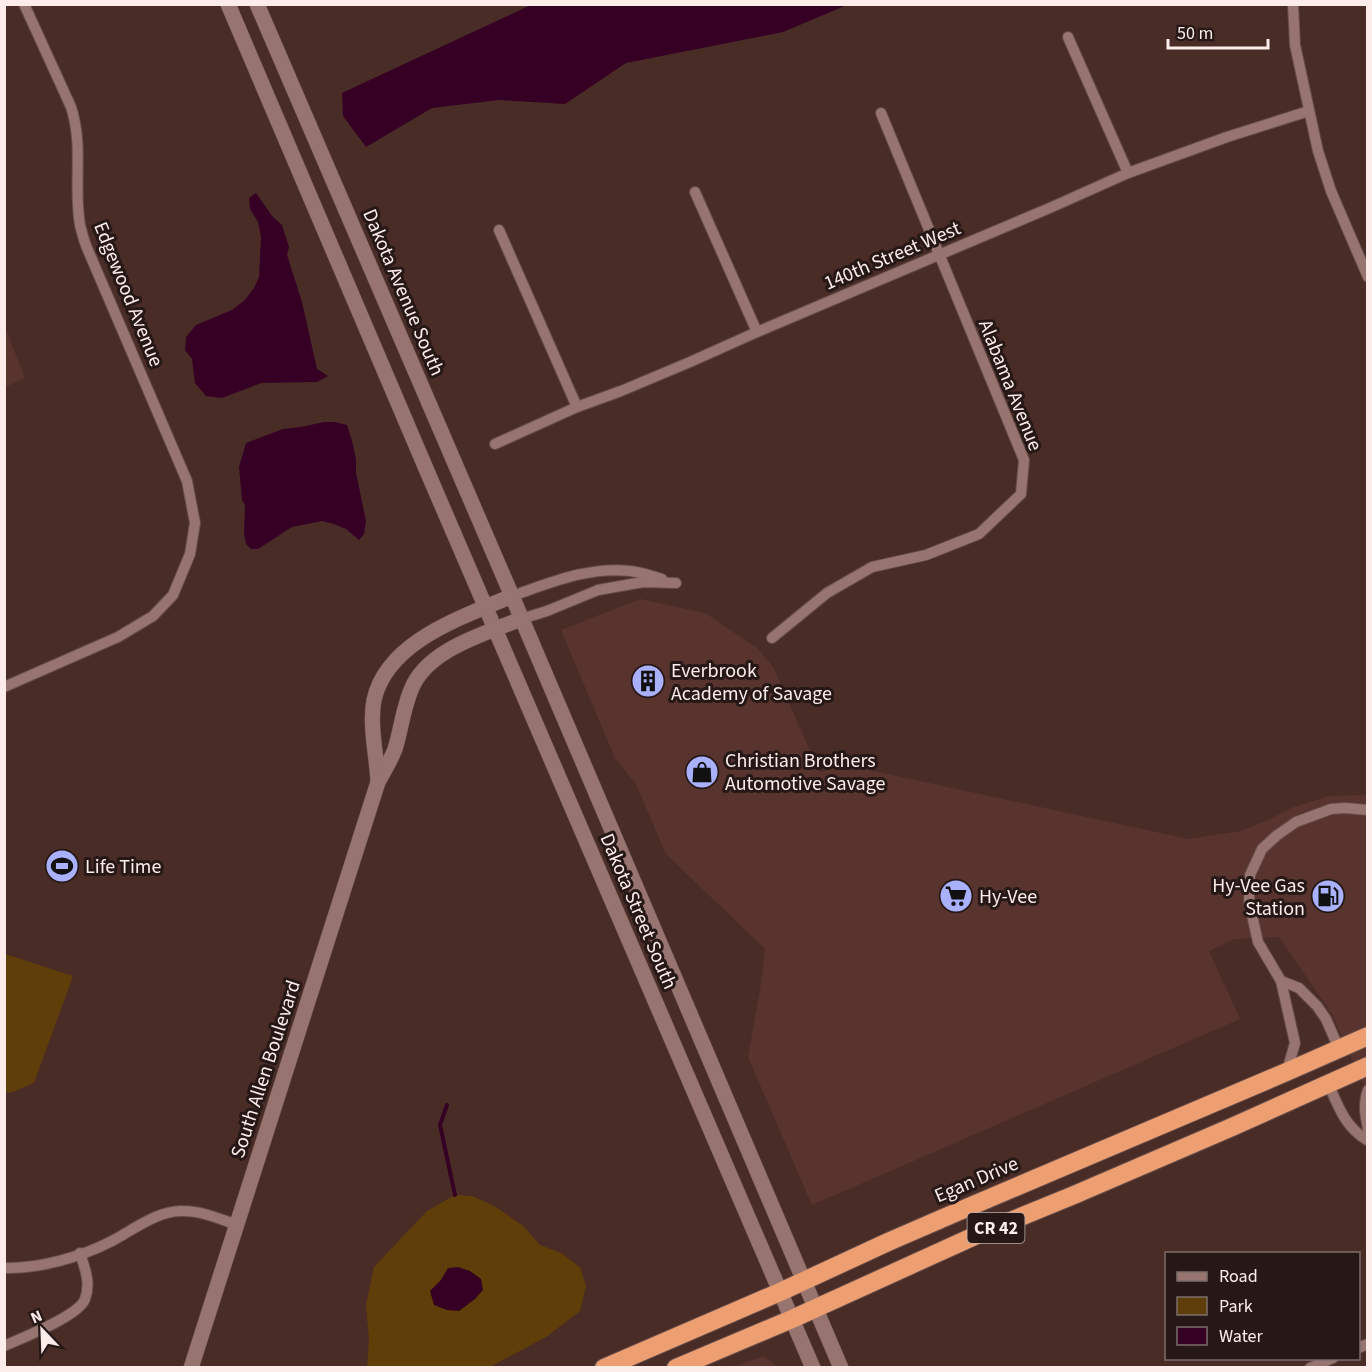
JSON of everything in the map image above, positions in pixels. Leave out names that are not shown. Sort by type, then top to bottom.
[{"type":"highway","name":"Egan Drive","points":[[604,1368],[805,1281],[960,1210],[1368,1036]]},
{"type":"highway","points":[[1339,1049],[1350,1073]]},
{"type":"highway","points":[[1317,1059],[1328,1083]]},
{"type":"highway","name":"CR 42","points":[[676,1368],[1368,1066]]},
{"type":"main road","name":"Dakota Street South","points":[[228,4],[813,1368]]},
{"type":"main road","name":"Dakota Avenue South","points":[[257,4],[512,596]]},
{"type":"main road","name":"Dakota Street South","points":[[512,596],[841,1368]]},
{"type":"main road","name":"South Allen Boulevard","points":[[378,782],[372,726],[374,700],[380,683],[401,655],[417,640],[512,596]]},
{"type":"main road","name":"South Allen Boulevard","points":[[190,1368],[378,782],[394,750],[411,689],[428,664],[454,647],[521,619]]},
{"type":"street","name":"Edgewood Avenue","points":[[4,687],[118,637],[153,616],[173,595],[190,554],[195,523],[187,481],[87,248],[80,226],[78,208],[78,137],[75,121],[71,106],[24,4]]},
{"type":"street","points":[[1293,4],[1295,45],[1318,151],[1331,191],[1368,277]]},
{"type":"street","points":[[1068,37],[1128,173]]},
{"type":"street","name":"140th Street West","points":[[495,444],[1128,173],[1227,137],[1309,111]]},
{"type":"street","name":"Alabama Avenue","points":[[772,638],[827,594],[872,567],[926,555],[979,534],[1021,494],[1024,460],[881,113]]},
{"type":"street","points":[[695,192],[757,332]]},
{"type":"street","points":[[499,230],[577,407]]},
{"type":"street","points":[[512,596],[580,574],[606,570],[632,571],[662,579]]},
{"type":"street","points":[[521,619],[598,590],[643,582],[676,584]]},
{"type":"street","points":[[1284,1073],[1289,1064],[1294,1042],[1281,981],[1258,942],[1250,902],[1250,875],[1262,849],[1296,822],[1331,809],[1368,810]]},
{"type":"street","points":[[1281,981],[1299,988],[1317,1006],[1326,1019],[1339,1049]]},
{"type":"street","points":[[1328,1083],[1348,1125],[1358,1134],[1367,1136],[1364,1106],[1368,1090]]},
{"type":"street","points":[[4,1268],[54,1263],[109,1242],[160,1215],[182,1210],[201,1213],[237,1225]]},
{"type":"street","points":[[4,1346],[72,1313],[85,1301],[88,1279],[80,1253]]},
{"type":"street","points":[[1310,1368],[1330,1360]]},
{"type":"shaded area","points":[[5,328],[25,378],[4,387]]},
{"type":"shaded area","points":[[640,599],[705,613],[757,648],[773,667],[820,773],[841,764],[1188,839],[1241,831],[1291,808],[1329,796],[1367,795],[1367,1093],[1332,1014],[1279,937],[1235,939],[1209,951],[1240,1019],[812,1205],[748,1057],[765,949],[666,854],[636,784],[615,758],[561,630]]},
{"type":"shaded area","points":[[764,1356],[778,1367],[733,1367]]},
{"type":"green space","points":[[5,954],[73,976],[34,1083],[10,1093],[4,1091]]},
{"type":"green space","points":[[455,1195],[472,1196],[496,1207],[523,1226],[540,1245],[561,1253],[580,1267],[586,1286],[580,1311],[546,1337],[490,1367],[367,1367],[369,1339],[366,1305],[374,1267],[427,1211]],"holes":[[[441,1280],[475,1299],[467,1304],[430,1291]]]},
{"type":"water","points":[[531,5],[847,5],[783,32],[626,63],[565,104],[499,100],[432,108],[366,147],[343,116],[342,93]]},
{"type":"water","points":[[256,193],[272,216],[282,225],[289,247],[287,255],[302,302],[317,369],[328,376],[317,382],[261,383],[222,398],[206,396],[195,383],[192,359],[185,350],[186,337],[196,325],[232,310],[245,300],[254,288],[259,277],[261,237],[258,222],[250,209],[249,198]]},
{"type":"water","points":[[324,422],[347,425],[356,459],[356,473],[366,521],[364,534],[359,540],[346,529],[322,521],[292,527],[258,549],[251,549],[246,544],[244,533],[245,505],[242,500],[239,467],[246,443],[283,429]]},
{"type":"water","points":[[458,1267],[470,1271],[481,1279],[483,1290],[459,1311],[447,1310],[434,1305],[430,1291],[441,1280],[448,1268]]},
{"type":"waterway","points":[[447,1105],[440,1125],[455,1195]]},
{"type":"place","name":"Everbrook Academy of Savage","points":[[648,681]]},
{"type":"place","name":"Christian Brothers Automotive Savage","points":[[702,772]]},
{"type":"place","name":"Life Time","points":[[62,866]]},
{"type":"place","name":"Hy-Vee","points":[[956,896]]},
{"type":"place","name":"Hy-Vee Gas Station","points":[[1328,896]]}]
